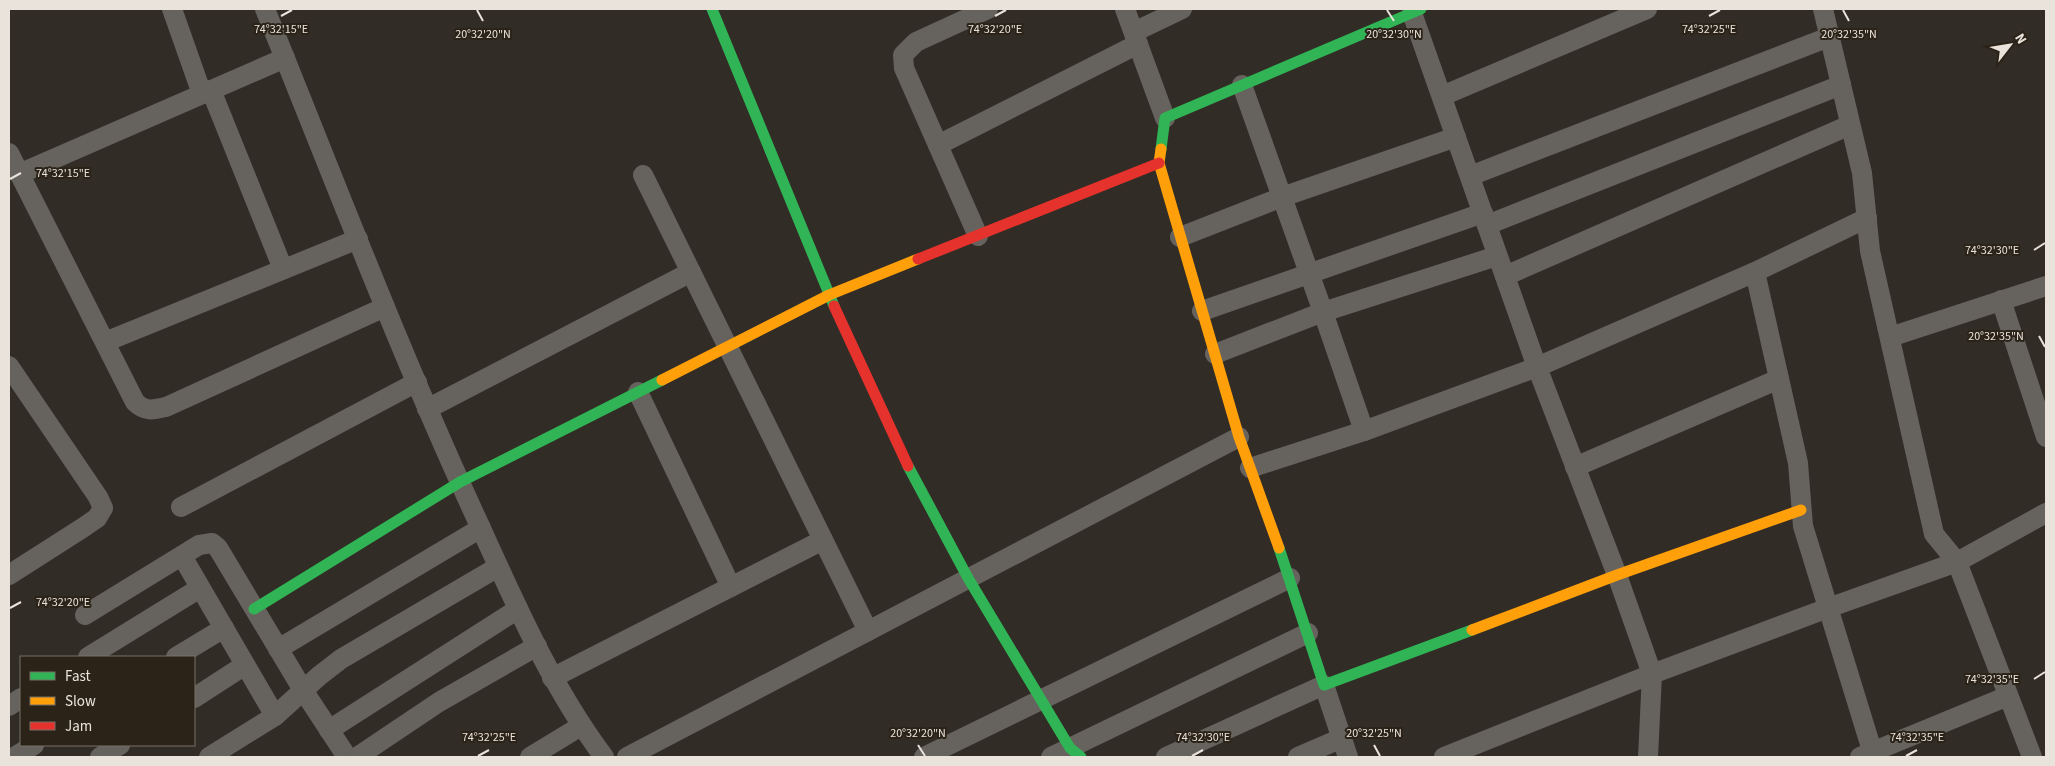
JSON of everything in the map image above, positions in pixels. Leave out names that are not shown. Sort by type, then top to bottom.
[{"type":"street","points":[[172,9],[283,269]]},
{"type":"street","points":[[264,9],[427,409],[498,567],[552,678],[581,726],[604,757]]},
{"type":"street","points":[[712,9],[830,295],[897,446],[968,578],[1075,753]]},
{"type":"street","points":[[978,236],[904,68],[904,55],[916,42],[988,9]]},
{"type":"street","points":[[1125,9],[1165,118],[1159,163],[1239,437],[1290,578],[1348,757]]},
{"type":"street","points":[[938,145],[1136,38],[1182,9]]},
{"type":"street","points":[[1442,96],[1646,9]]},
{"type":"street","points":[[1823,9],[1862,173],[1870,251],[1934,534],[1957,562],[2032,757]]},
{"type":"street","points":[[1165,118],[1416,10],[1442,96],[1536,367],[1617,575],[1652,674],[1648,757]]},
{"type":"street","points":[[1470,176],[1829,37]]},
{"type":"street","points":[[19,174],[285,58]]},
{"type":"street","points":[[1242,85],[1364,431]]},
{"type":"street","points":[[1202,311],[1485,219],[1841,85]]},
{"type":"street","points":[[1505,276],[1850,125]]},
{"type":"street","points":[[1180,237],[1282,197],[1456,137]]},
{"type":"street","points":[[9,153],[135,402],[141,408],[152,411],[166,407],[385,307]]},
{"type":"street","points":[[254,609],[460,482],[830,295],[1159,163]]},
{"type":"street","points":[[643,175],[868,630]]},
{"type":"street","points":[[1250,468],[1364,431],[1536,367],[1755,272],[1867,218]]},
{"type":"street","points":[[105,342],[358,239]]},
{"type":"street","points":[[1215,354],[1323,312],[1497,256]]},
{"type":"street","points":[[427,409],[691,272]]},
{"type":"street","points":[[1755,272],[1798,463],[1803,526],[1869,756],[2008,696]]},
{"type":"street","points":[[1890,337],[2046,286]]},
{"type":"street","points":[[2001,300],[2046,437]]},
{"type":"street","points":[[9,366],[98,497],[103,508],[97,518],[90,523],[9,575]]},
{"type":"street","points":[[1575,466],[1779,379]]},
{"type":"street","points":[[181,507],[417,382]]},
{"type":"street","points":[[638,392],[731,587]]},
{"type":"street","points":[[627,757],[1239,437]]},
{"type":"street","points":[[1166,757],[1324,685],[1617,575],[1801,510]]},
{"type":"street","points":[[1444,757],[1652,674],[1957,562],[2046,513]]},
{"type":"street","points":[[278,649],[481,528]]},
{"type":"street","points":[[552,678],[823,540]]},
{"type":"street","points":[[84,614],[199,545],[212,543],[218,548],[303,690],[347,757]]},
{"type":"street","points":[[182,556],[275,716]]},
{"type":"street","points":[[210,757],[275,716],[341,659],[498,567]]},
{"type":"street","points":[[924,757],[1290,578]]},
{"type":"street","points":[[90,656],[200,588]]},
{"type":"street","points":[[329,730],[518,609]]},
{"type":"street","points":[[178,656],[224,628]]},
{"type":"street","points":[[1051,757],[1075,753],[1308,633]]},
{"type":"street","points":[[357,757],[439,702],[536,646]]},
{"type":"street","points":[[195,697],[245,665]]},
{"type":"street","points":[[9,706],[20,699]]},
{"type":"street","points":[[530,757],[581,726]]},
{"type":"street","points":[[1298,757],[1342,738]]},
{"type":"street","points":[[14,757],[32,746]]},
{"type":"street","points":[[100,757],[118,746]]},
{"type":"traffic: fast","points":[[712,9],[834,306]]},
{"type":"traffic: fast","points":[[1161,149],[1165,118],[1421,9]]},
{"type":"traffic: fast","points":[[254,609],[460,482],[662,380]]},
{"type":"traffic: fast","points":[[908,466],[968,578],[1070,748],[1081,757]]},
{"type":"traffic: fast","points":[[1279,548],[1324,685],[1472,630]]},
{"type":"traffic: slow","points":[[1161,149],[1159,163],[1239,437],[1279,548]]},
{"type":"traffic: slow","points":[[662,380],[829,295],[918,259]]},
{"type":"traffic: slow","points":[[1472,630],[1617,575],[1801,510]]},
{"type":"traffic: jam","points":[[918,259],[1159,163]]},
{"type":"traffic: jam","points":[[834,306],[908,466]]}]
